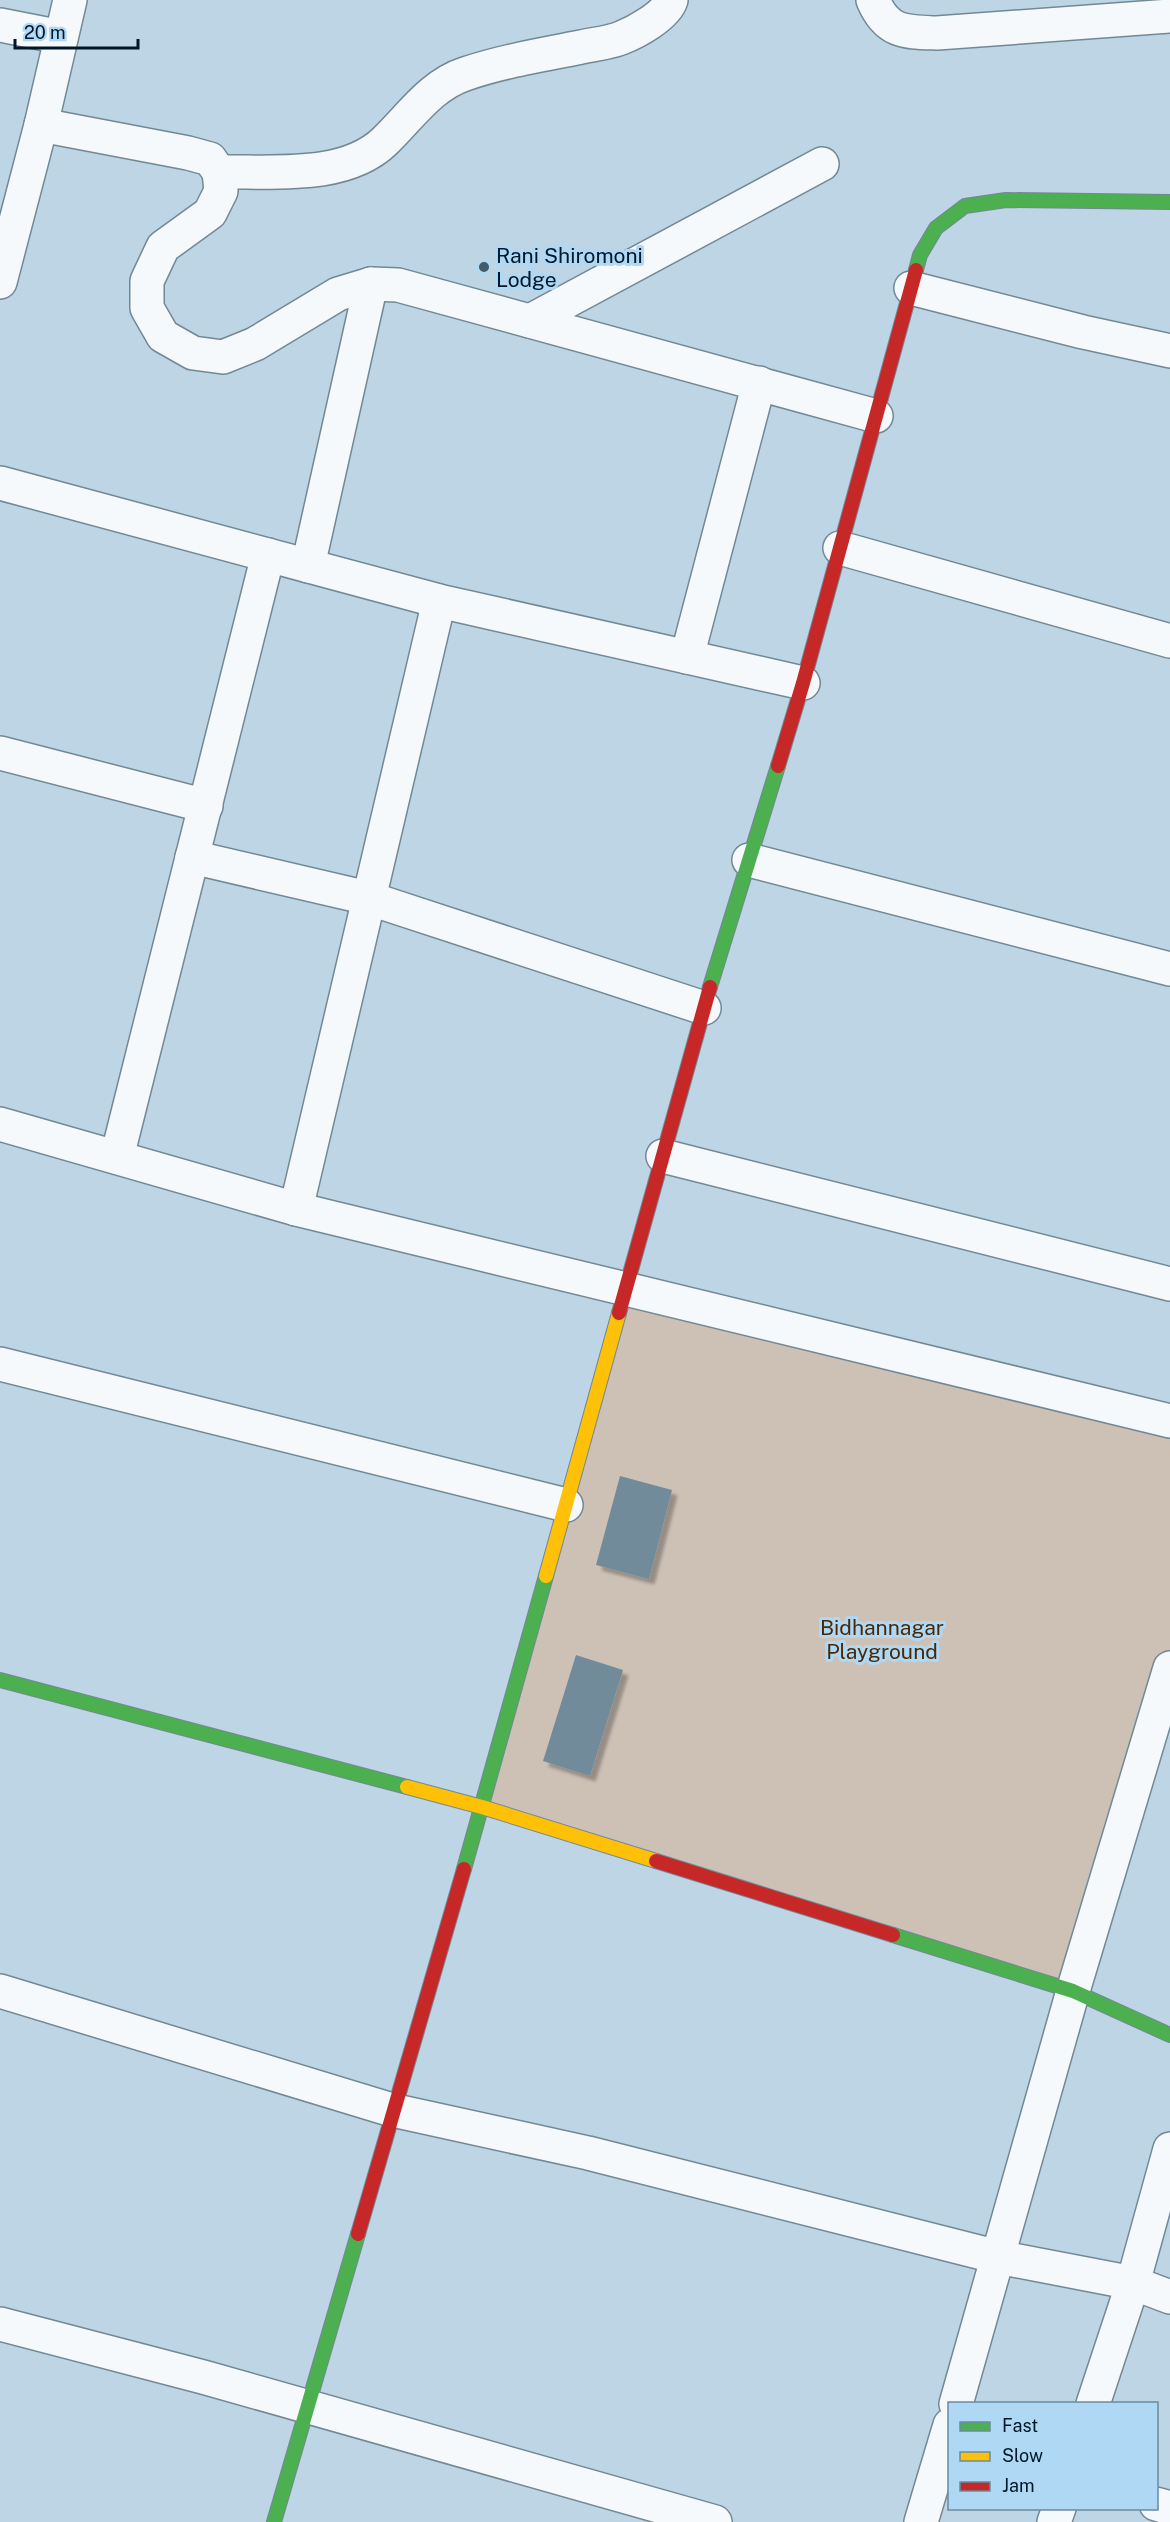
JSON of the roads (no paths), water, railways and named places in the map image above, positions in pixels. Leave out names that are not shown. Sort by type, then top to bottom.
[{"type":"street","points":[[0,282],[41,125],[70,0]]},
{"type":"street","points":[[219,172],[313,170],[338,167],[358,159],[384,142],[418,105],[438,88],[462,75],[620,38],[649,24],[669,5],[670,0]]},
{"type":"street","points":[[873,0],[879,16],[902,32],[937,33],[1170,16]]},
{"type":"street","points":[[0,25],[61,37]]},
{"type":"street","points":[[41,125],[188,153],[210,159],[219,172],[221,191],[210,213],[163,248],[147,281],[147,308],[163,336],[193,353],[223,357],[255,344],[338,294],[371,284],[398,285],[876,416]]},
{"type":"street","points":[[530,321],[822,164]]},
{"type":"street","points":[[274,2522],[482,1807],[704,1008],[803,683],[920,255],[936,228],[964,207],[1006,200],[1170,202]]},
{"type":"street","points":[[308,566],[371,284]]},
{"type":"street","points":[[911,288],[1083,332],[1170,351]]},
{"type":"street","points":[[687,657],[759,383]]},
{"type":"street","points":[[0,483],[439,601],[803,683]]},
{"type":"street","points":[[840,548],[1170,641]]},
{"type":"street","points":[[117,1157],[268,555]]},
{"type":"street","points":[[296,1209],[439,601]]},
{"type":"street","points":[[0,753],[206,806]]},
{"type":"street","points":[[192,858],[368,898],[704,1008]]},
{"type":"street","points":[[749,860],[1170,969]]},
{"type":"street","points":[[0,1124],[296,1209],[1170,1421]]},
{"type":"street","points":[[663,1156],[1170,1284]]},
{"type":"street","points":[[0,1364],[566,1505]]},
{"type":"street","points":[[956,2402],[1073,1991],[1170,1668]]},
{"type":"street","points":[[0,1680],[482,1807],[1073,1991],[1170,2035]]},
{"type":"street","points":[[0,1991],[392,2110],[588,2153],[998,2257],[1133,2283],[1170,2297]]},
{"type":"street","points":[[1093,2402],[1133,2283],[1170,2149]]},
{"type":"street","points":[[0,2324],[203,2377],[715,2522]]},
{"type":"street","points":[[921,2522],[948,2432]]},
{"type":"place","name":"Rani Shiromoni Lodge","points":[[484,267]]},
{"type":"park label","name":"Bidhannagar Playground","points":[[882,1639]]}]
